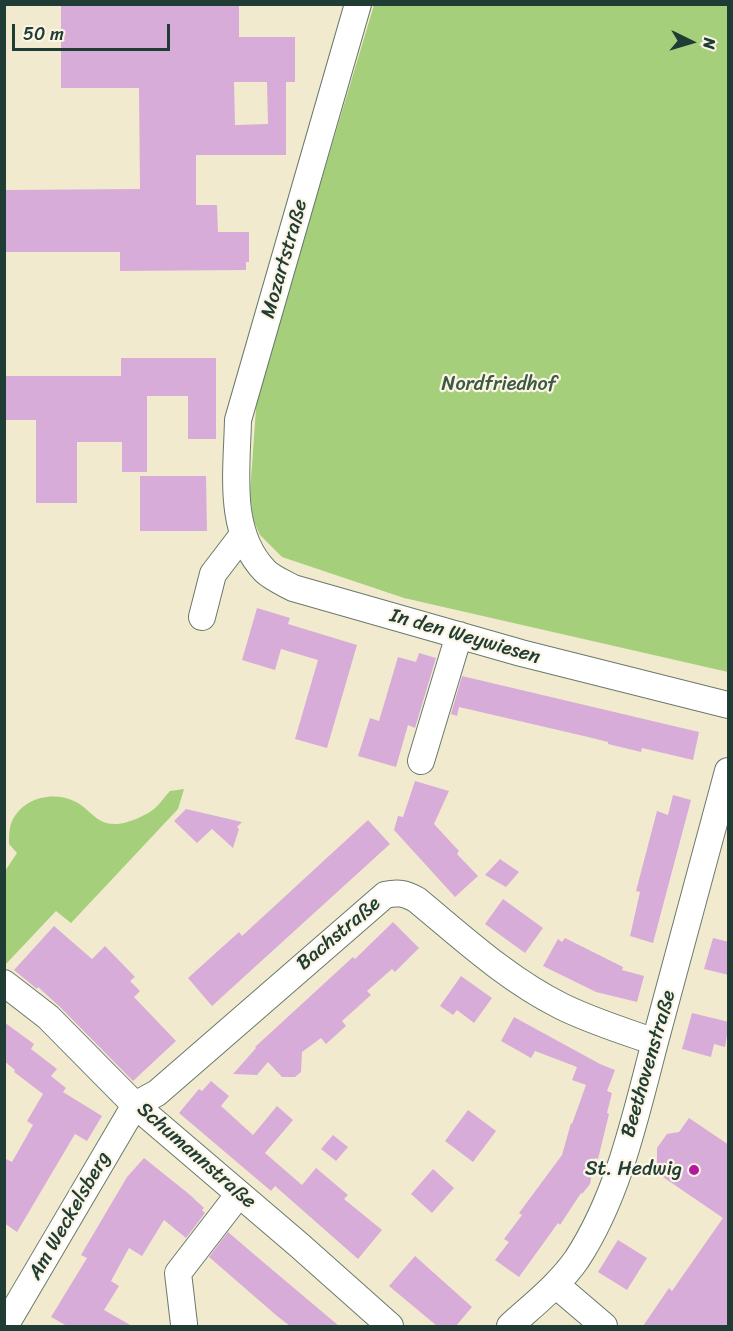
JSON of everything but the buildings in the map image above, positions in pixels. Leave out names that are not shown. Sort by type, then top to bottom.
[{"type":"street","name":"Mozartstraße","points":[[241,527],[237,474],[238,420],[358,4]]},
{"type":"street","points":[[202,617],[213,574],[241,527]]},
{"type":"street","name":"In den Weywiesen","points":[[241,527],[266,572],[293,588],[521,653],[729,705]]},
{"type":"street","points":[[422,761],[459,635]]},
{"type":"street","name":"Beethovenstraße","points":[[510,1326],[556,1285],[576,1260],[595,1229],[614,1187],[729,771]]},
{"type":"street","name":"Bachstraße","points":[[135,1105],[157,1094],[376,901],[396,892],[407,894],[417,900],[504,972],[550,1000],[582,1016],[655,1042]]},
{"type":"street","name":"Schumannstraße","points":[[4,983],[48,1017],[135,1105],[390,1326]]},
{"type":"street","name":"Am Weckelsberg","points":[[5,1326],[135,1105]]},
{"type":"street","points":[[184,1324],[178,1273],[239,1194]]},
{"type":"street","points":[[556,1285],[604,1326]]},
{"type":"green space","name":"Nordfriedhof","points":[[374,5],[728,5],[728,672],[404,598],[282,557],[260,535],[253,520],[250,493],[257,395]]},
{"type":"green space","points":[[184,789],[178,809],[71,923],[56,911],[5,965],[5,871],[17,853],[9,844],[9,832],[12,821],[23,807],[40,798],[67,798],[81,805],[103,822],[120,824],[150,812],[170,791]]},
{"type":"place","name":"St. Hedwig","points":[[694,1170]]}]
